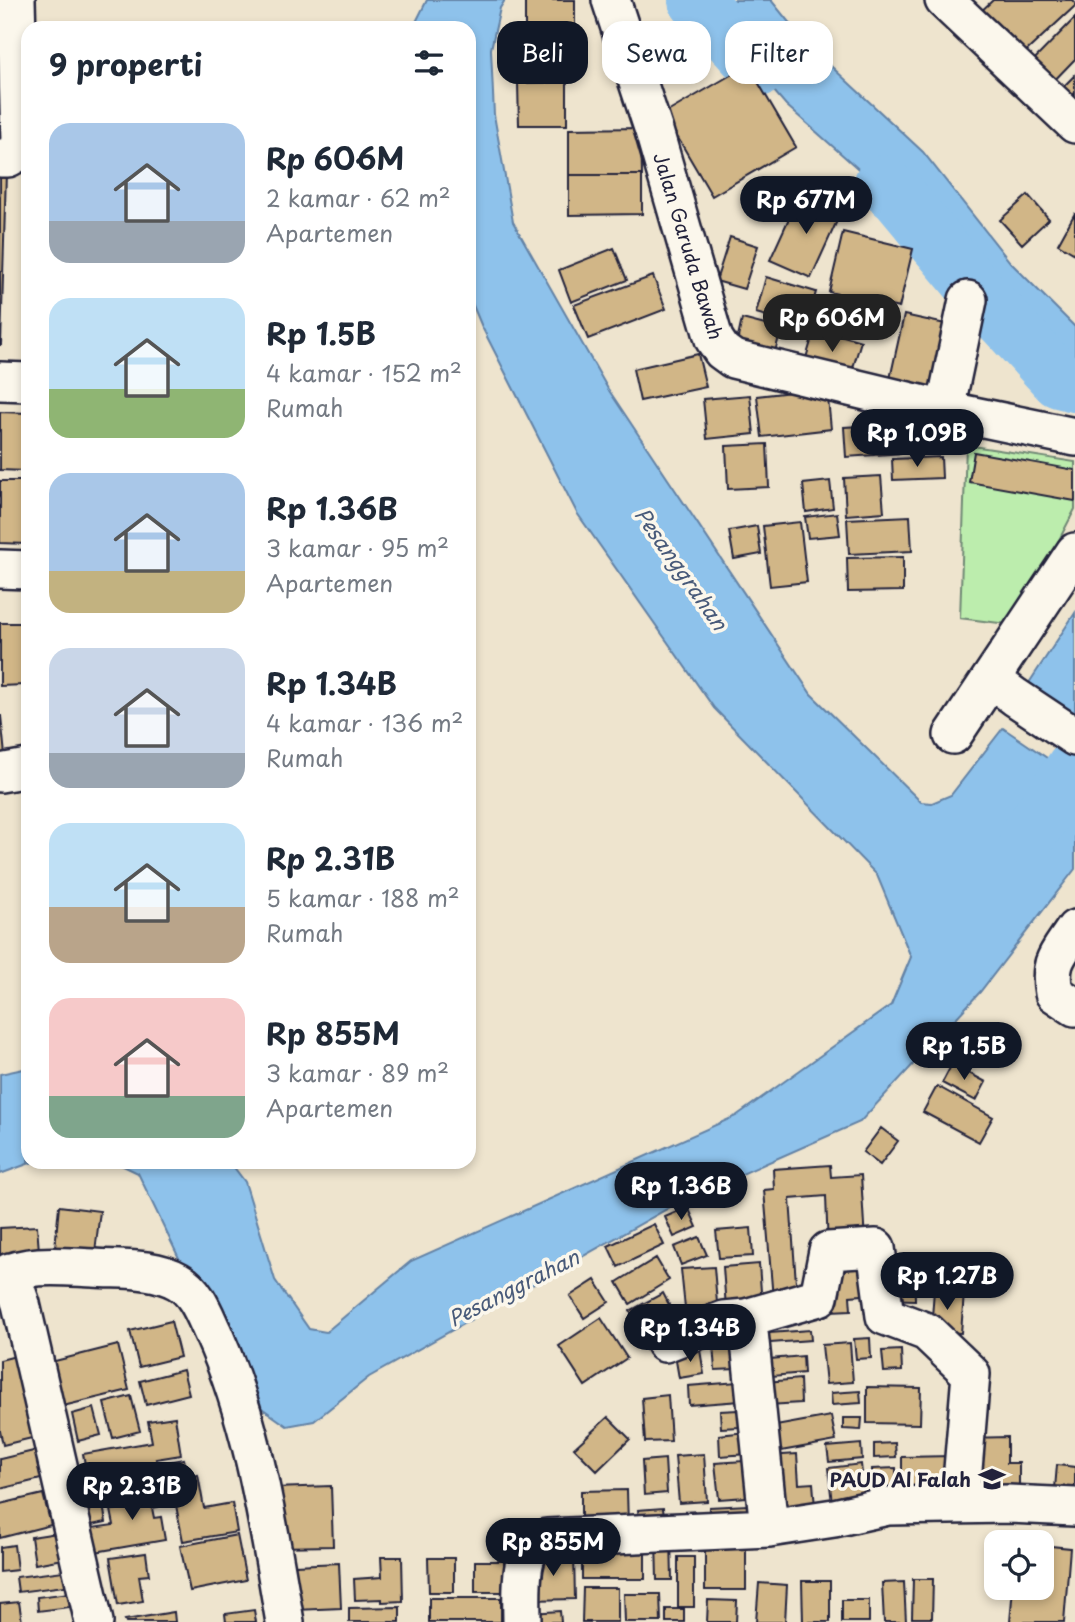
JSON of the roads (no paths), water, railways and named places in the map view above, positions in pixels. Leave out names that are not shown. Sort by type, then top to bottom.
[{"type":"street","points":[[0,158],[9,158],[17,153],[20,140],[16,0]]},
{"type":"street","name":"Jalan Garuda Bawah","points":[[611,0],[654,131],[714,339],[722,351],[733,359],[1075,438]]},
{"type":"street","points":[[944,0],[1075,124]]},
{"type":"street","points":[[945,410],[968,300]]},
{"type":"street","points":[[0,382],[21,382]]},
{"type":"street","points":[[953,735],[1003,688],[1075,552]]},
{"type":"street","points":[[0,569],[21,570]]},
{"type":"street","points":[[1003,688],[1075,737]]},
{"type":"street","points":[[0,773],[21,769]]},
{"type":"street","points":[[1075,929],[1054,960],[1051,976],[1054,993],[1075,1007]]},
{"type":"street","points":[[664,1342],[724,1320],[746,1318],[819,1297],[828,1251],[877,1248],[885,1316],[928,1332],[971,1374],[960,1505]]},
{"type":"street","points":[[93,1622],[21,1304],[5,1274],[30,1267],[152,1271],[179,1281],[198,1300],[222,1352],[251,1440],[285,1622]]},
{"type":"street","points":[[746,1318],[769,1528]]},
{"type":"street","points":[[522,1622],[526,1559],[530,1549],[547,1538],[769,1528],[888,1506],[1008,1504],[1075,1507]]},
{"type":"water","points":[[427,0],[505,0],[500,8],[491,49],[494,115],[513,222],[608,389],[811,694],[921,802],[932,803],[951,795],[1003,728],[1075,777],[1075,869],[980,992],[860,1122],[683,1200],[369,1377],[314,1421],[287,1426],[256,1404],[229,1362],[138,1173],[130,1169],[235,1169],[245,1182],[275,1280],[309,1329],[326,1332],[411,1261],[736,1116],[891,1005],[911,957],[877,875],[714,708],[577,513],[482,327],[476,313],[476,21],[416,21]]},
{"type":"water","points":[[696,0],[771,0],[788,21],[725,21],[725,34]]},
{"type":"water","points":[[833,68],[923,152],[1010,262],[1075,327],[1075,392],[1032,359],[986,289],[890,197],[786,105],[768,84],[833,84]]},
{"type":"water","points":[[1075,613],[1075,728],[1023,692]]},
{"type":"water","points":[[21,1070],[21,1166],[0,1174],[0,1074]]},
{"type":"waterway","name":"Pesanggrahan","points":[[696,0],[725,32]]},
{"type":"waterway","name":"Pesanggrahan","points":[[882,183],[899,197],[984,299],[1059,380],[1075,384]]},
{"type":"waterway","name":"Pesanggrahan","points":[[1027,837],[1075,766]]},
{"type":"place","name":"PAUD Al Falah","points":[[992,1479]]}]
